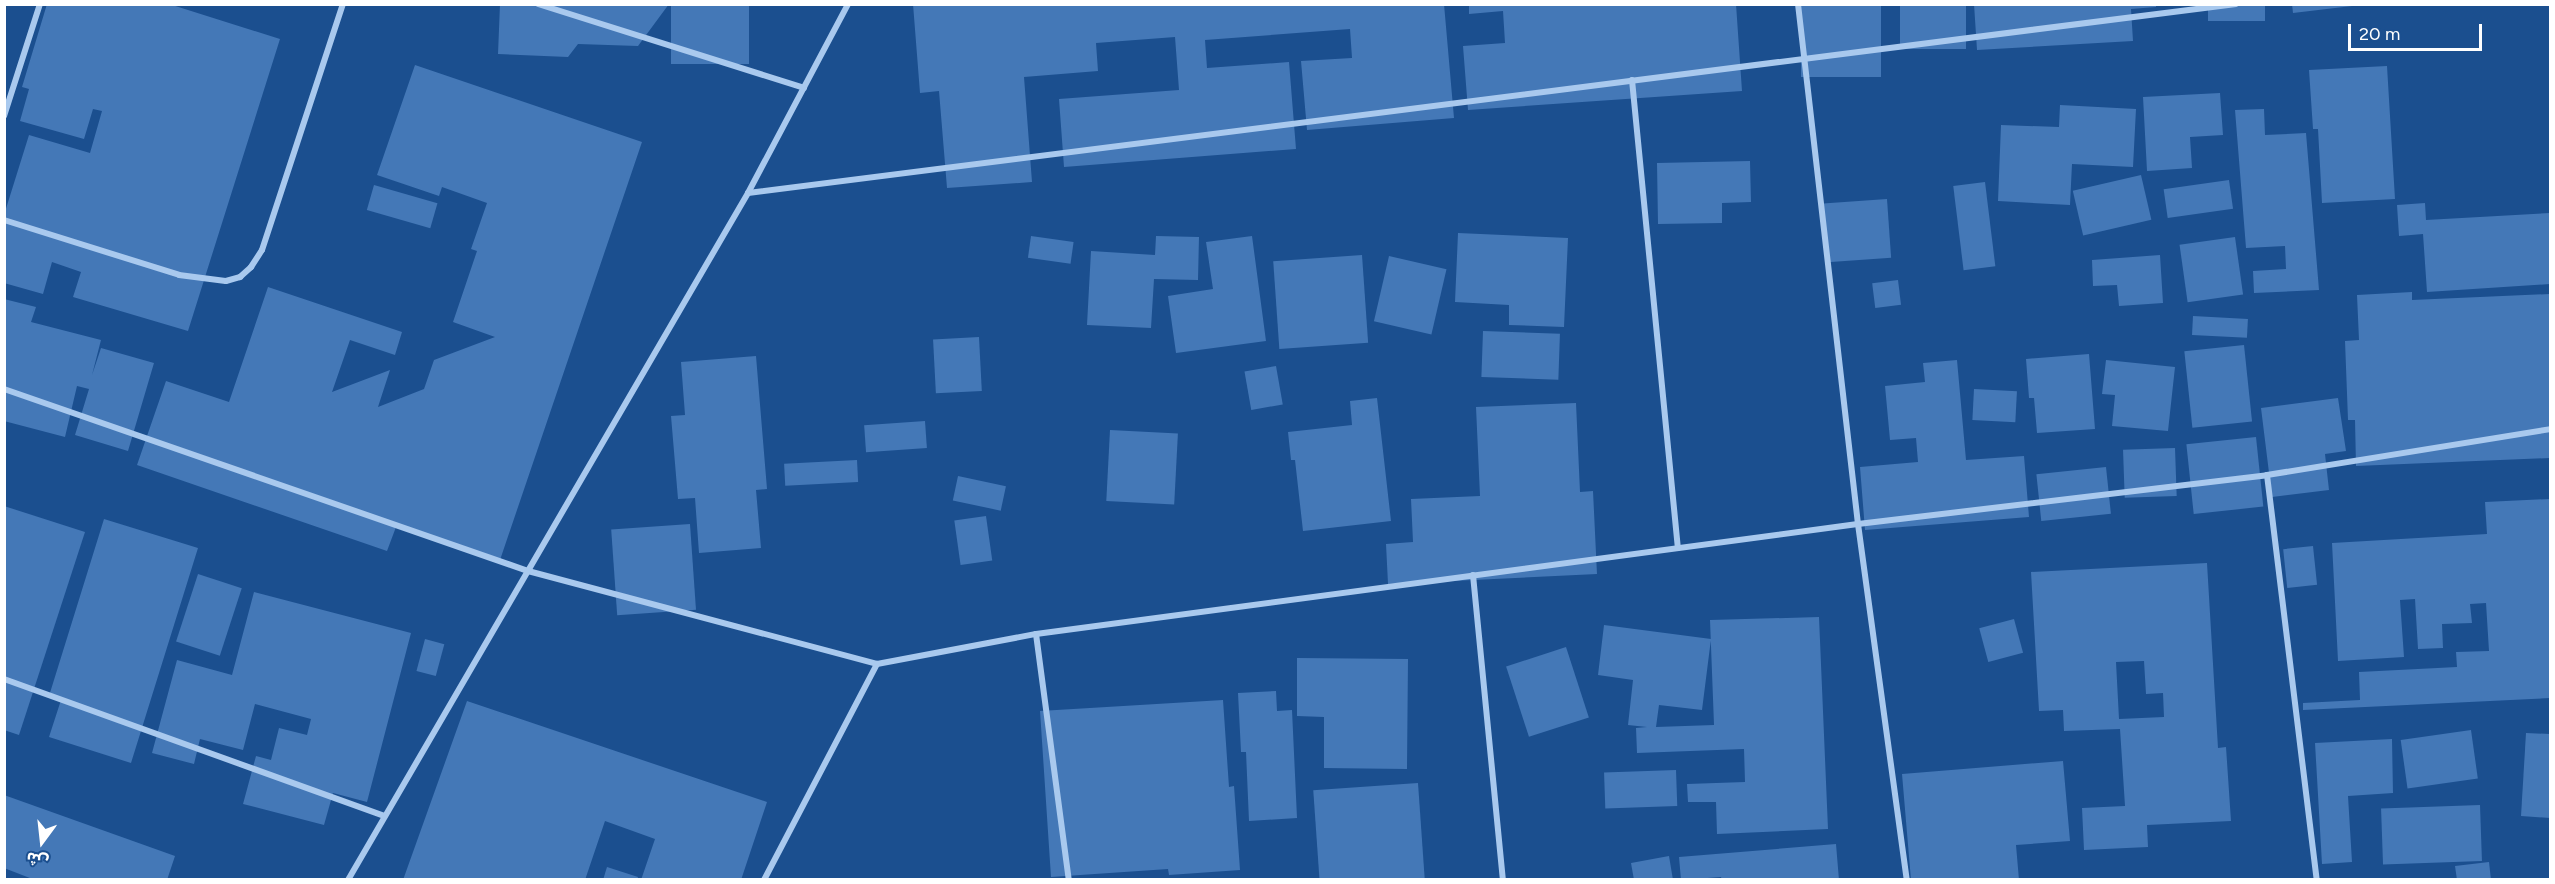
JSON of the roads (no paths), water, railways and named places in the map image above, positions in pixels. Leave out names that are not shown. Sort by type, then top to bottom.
[{"type":"street","points":[[4,116],[40,4]]},
{"type":"street","points":[[4,220],[179,275],[226,281],[240,277],[251,267],[262,250],[343,4]]},
{"type":"street","points":[[538,4],[804,88]]},
{"type":"street","points":[[348,879],[748,193],[848,4]]},
{"type":"street","points":[[1798,4],[1858,525],[1906,879]]},
{"type":"street","points":[[748,193],[2236,4]]},
{"type":"street","points":[[1632,80],[1678,548]]},
{"type":"street","points":[[4,389],[528,571],[877,664],[1036,634],[1678,548],[2267,475],[2550,429]]},
{"type":"street","points":[[2267,475],[2317,879]]},
{"type":"street","points":[[1473,575],[1503,879]]},
{"type":"street","points":[[1036,634],[1069,879]]},
{"type":"street","points":[[764,879],[877,664]]},
{"type":"street","points":[[4,679],[384,816]]}]
